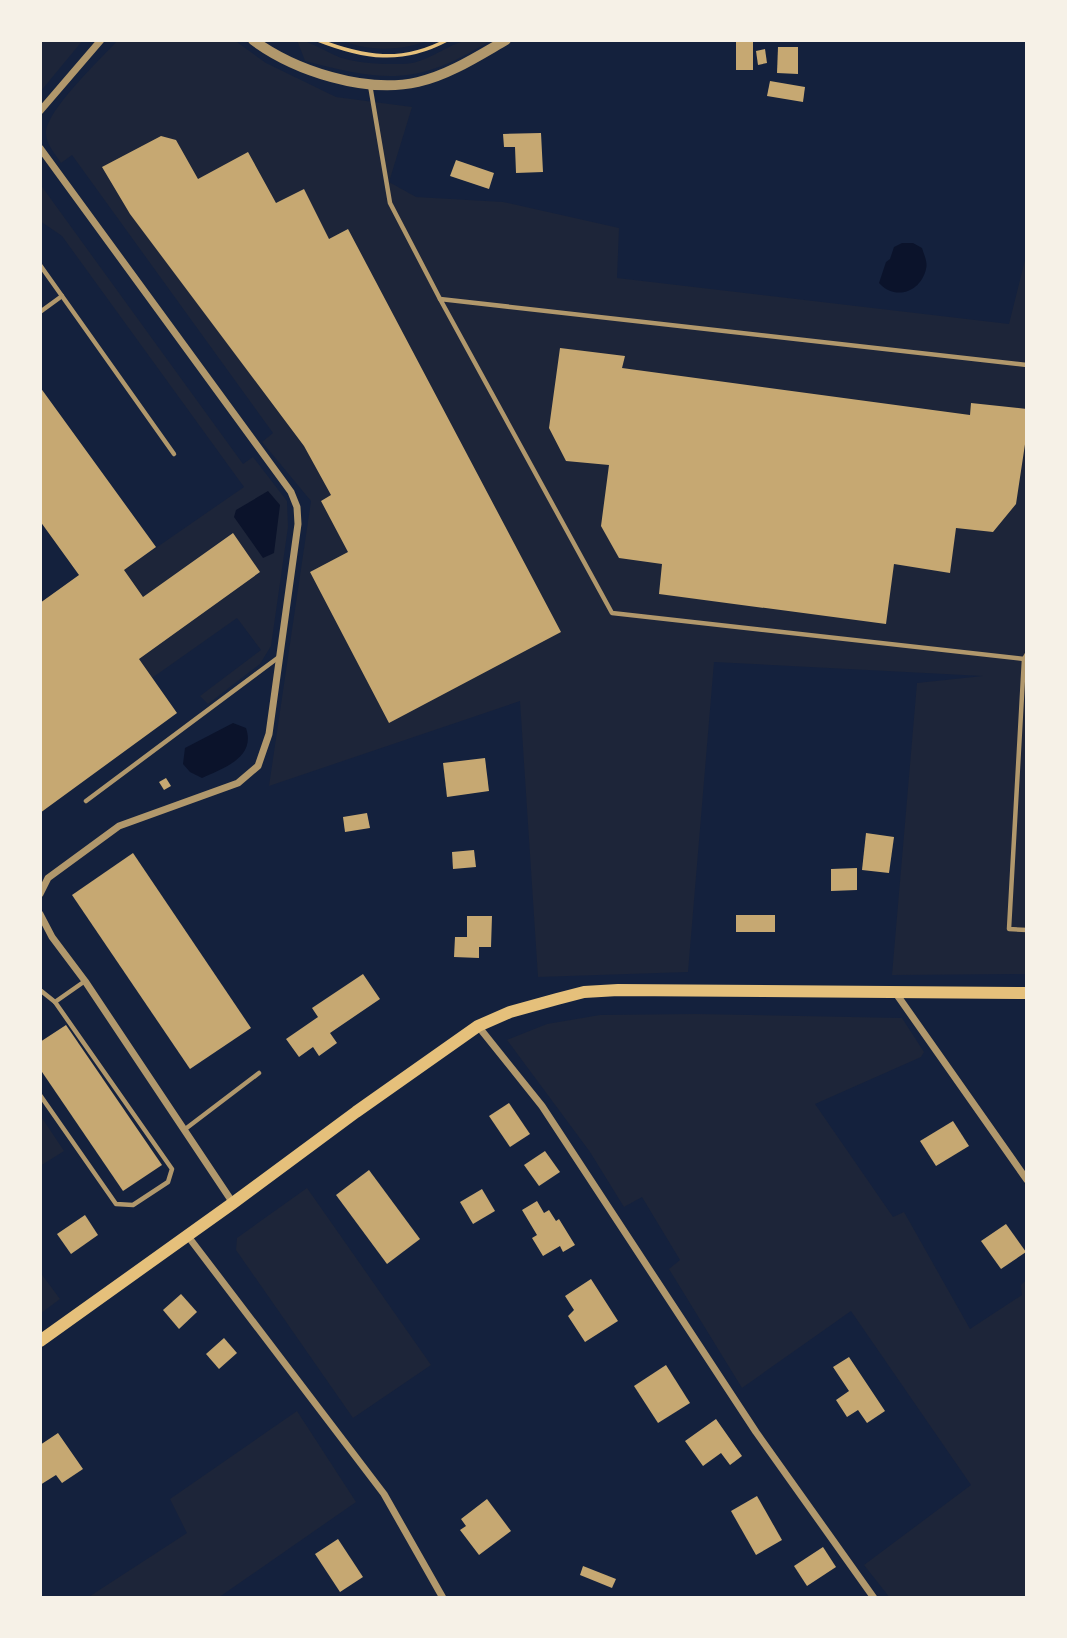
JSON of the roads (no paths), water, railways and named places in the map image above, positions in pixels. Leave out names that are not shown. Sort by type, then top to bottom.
[{"type":"main road","points":[[40,1341],[478,1026],[510,1012],[584,992],[618,990],[1027,993]]},
{"type":"street","points":[[40,111],[101,40]]},
{"type":"street","points":[[253,40],[266,44],[286,61],[319,74],[370,84],[418,82],[462,66],[506,40]]},
{"type":"street","points":[[40,148],[290,492],[297,507],[298,524],[269,734],[258,765],[238,783],[119,826],[48,878],[40,894]]},
{"type":"street","points":[[40,914],[52,937],[85,981],[233,1203]]},
{"type":"street","points":[[895,991],[1027,1180]]},
{"type":"street","points":[[478,1026],[542,1106],[756,1432],[874,1598]]},
{"type":"street","points":[[187,1235],[384,1494],[443,1598]]},
{"type":"lane","points":[[370,84],[390,203],[612,613],[1025,656],[1009,929],[1027,930]]},
{"type":"lane","points":[[40,265],[174,454]]},
{"type":"lane","points":[[40,312],[62,296]]},
{"type":"lane","points":[[440,299],[1027,365]]},
{"type":"lane","points":[[86,801],[279,657]]},
{"type":"lane","points":[[55,1002],[85,981]]},
{"type":"lane","points":[[40,990],[55,1002],[172,1169],[168,1182],[133,1205],[117,1205],[40,1095]]},
{"type":"lane","points":[[184,1130],[259,1073]]}]
